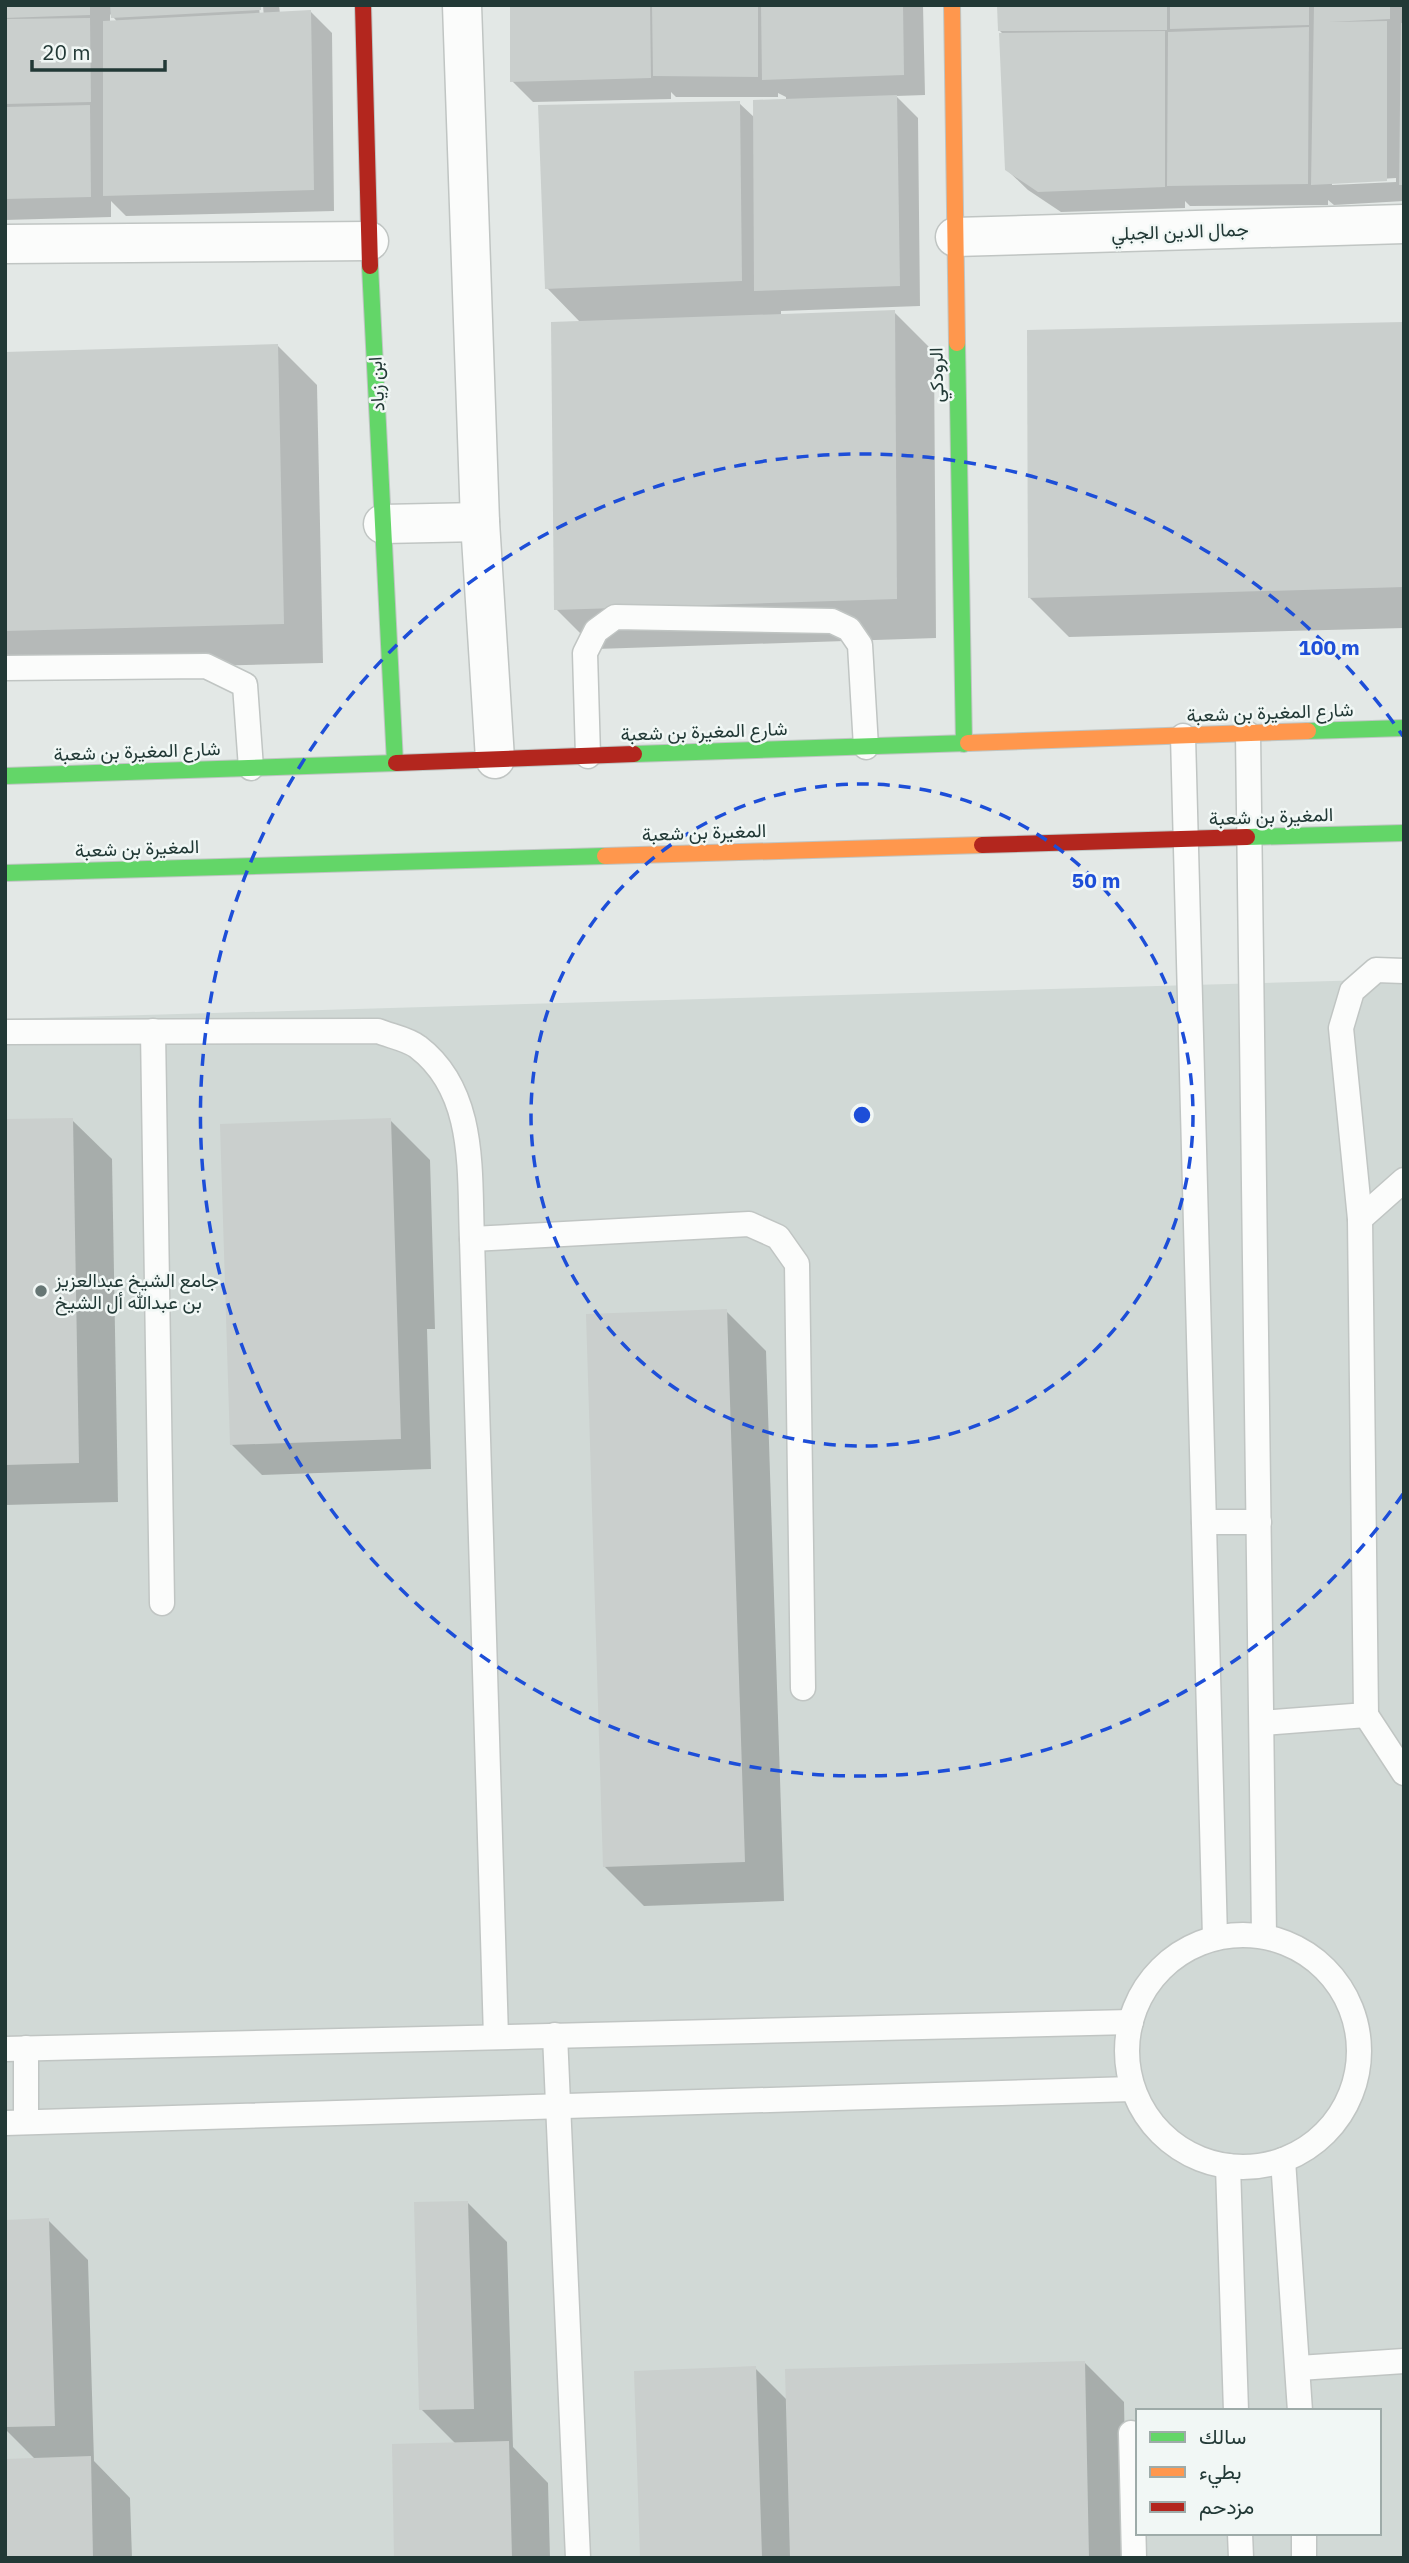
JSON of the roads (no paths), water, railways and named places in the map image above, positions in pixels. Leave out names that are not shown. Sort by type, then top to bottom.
[{"type":"street","name":"ابن زياد","points":[[363,5],[369,242],[395,763]]},
{"type":"street","points":[[462,5],[480,522],[495,759]]},
{"type":"street","name":"الرودكي","points":[[951,5],[964,744]]},
{"type":"street","name":"جمال الدين الجبلي","points":[[955,237],[1404,224]]},
{"type":"street","points":[[5,244],[369,242]]},
{"type":"street","points":[[383,524],[480,522]]},
{"type":"street","name":"شارع المغيرة بن شعبة","points":[[5,776],[1404,728]]},
{"type":"street","name":"المغيرة بن شعبة","points":[[5,873],[1404,833]]},
{"type":"lane","points":[[588,756],[586,653],[597,631],[615,617],[832,621],[849,629],[860,645],[866,747]]},
{"type":"lane","points":[[5,668],[206,666],[246,685],[251,768]]},
{"type":"lane","points":[[1248,734],[1264,1935]]},
{"type":"lane","points":[[1183,736],[1215,1938]]},
{"type":"lane","points":[[1404,971],[1376,971],[1352,991],[1341,1028],[1360,1219],[1366,1715],[1404,1773]]},
{"type":"lane","points":[[153,1031],[162,1603]]},
{"type":"lane","points":[[5,1032],[378,1031],[418,1046],[450,1083],[467,1129],[496,2037]]},
{"type":"lane","points":[[1360,1219],[1404,1180]]},
{"type":"lane","points":[[472,1239],[749,1224],[778,1237],[797,1264],[803,1688]]},
{"type":"lane","points":[[1204,1522],[1259,1522]]},
{"type":"lane","points":[[1262,1723],[1366,1715]]},
{"type":"lane","points":[[1237,1933],[1264,1935],[1286,1942],[1311,1955],[1332,1974],[1347,1997],[1357,2024],[1360,2052],[1356,2080],[1346,2106],[1329,2129],[1308,2147],[1283,2160],[1255,2166],[1228,2166],[1200,2160],[1176,2146],[1155,2127],[1132,2089],[1127,2049],[1131,2022],[1141,1996],[1157,1973],[1178,1954],[1215,1938],[1237,1933]]},
{"type":"lane","points":[[1131,2022],[15,2049],[16,2122],[1132,2089]]},
{"type":"lane","points":[[555,2035],[578,2558]]},
{"type":"lane","points":[[1283,2160],[1300,2409]]},
{"type":"lane","points":[[1228,2166],[1236,2409]]},
{"type":"lane","points":[[1299,2368],[1404,2361]]},
{"type":"lane","points":[[1131,2433],[1134,2558]]},
{"type":"lane","points":[[1240,2535],[1241,2558]]},
{"type":"lane","points":[[1304,2535],[1304,2558]]},
{"type":"place","name":"جامع الشيخ عبدالعزيز بن عبدالله أل الشيخ","points":[[41,1291]]}]
